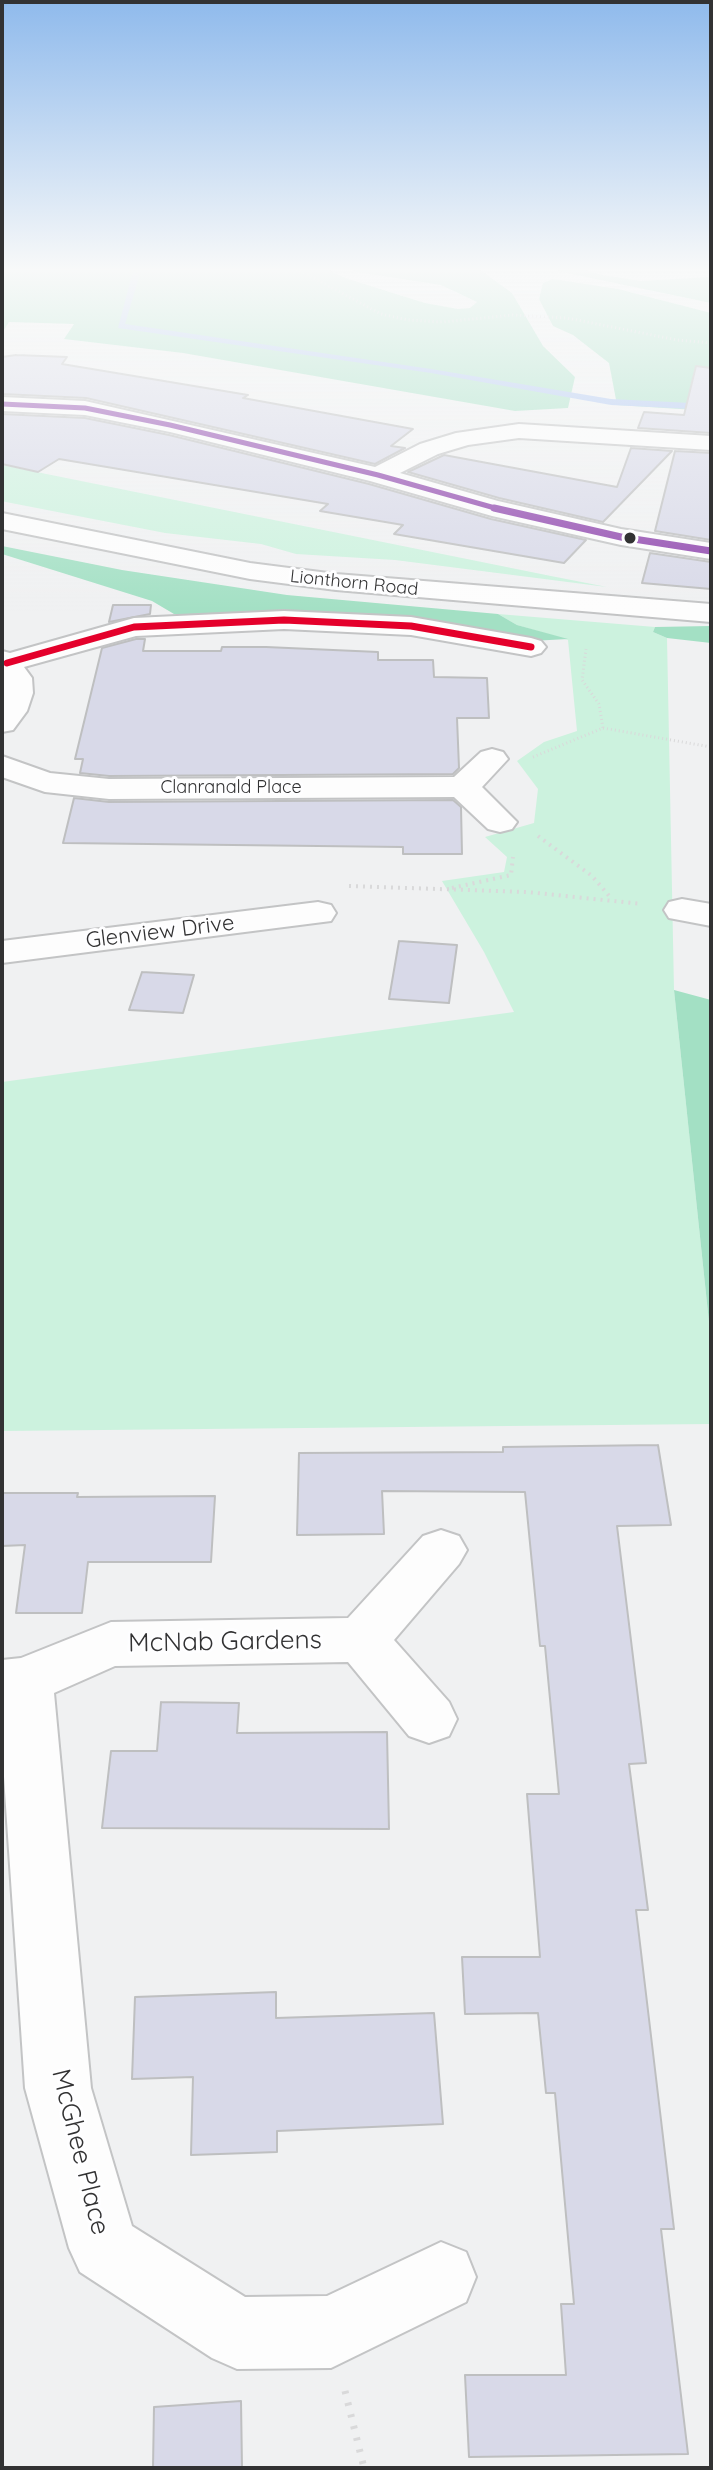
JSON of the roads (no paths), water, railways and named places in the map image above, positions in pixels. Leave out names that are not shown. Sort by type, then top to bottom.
[{"type":"street","points":[[2,404],[85,408],[378,475],[521,514],[621,537],[711,551]]},
{"type":"street","points":[[378,475],[429,449],[465,438],[519,431],[711,443]]},
{"type":"street","name":"Lionthorn Road","points":[[2,521],[250,571],[336,582],[711,613]]},
{"type":"street","points":[[2,723],[12,711],[18,693],[17,678],[5,662],[134,627],[284,620],[411,626],[531,647]]},
{"type":"street","points":[[492,759],[463,787],[500,822]]},
{"type":"street","name":"Clanranald Place","points":[[2,766],[45,782],[109,789],[463,787]]},
{"type":"street","name":"Glenview Drive","points":[[2,952],[318,913]]},
{"type":"street","points":[[429,1719],[361,1640],[441,1550]]},
{"type":"street","name":"McNab Gardens","points":[[14,1682],[111,1644],[361,1640]]},
{"type":"street","name":"McGhee Place","points":[[14,1682],[58,2088],[104,2248],[237,2333],[331,2332],[441,2277]]},
{"type":"waterway","points":[[496,382],[611,402],[711,407]]}]
